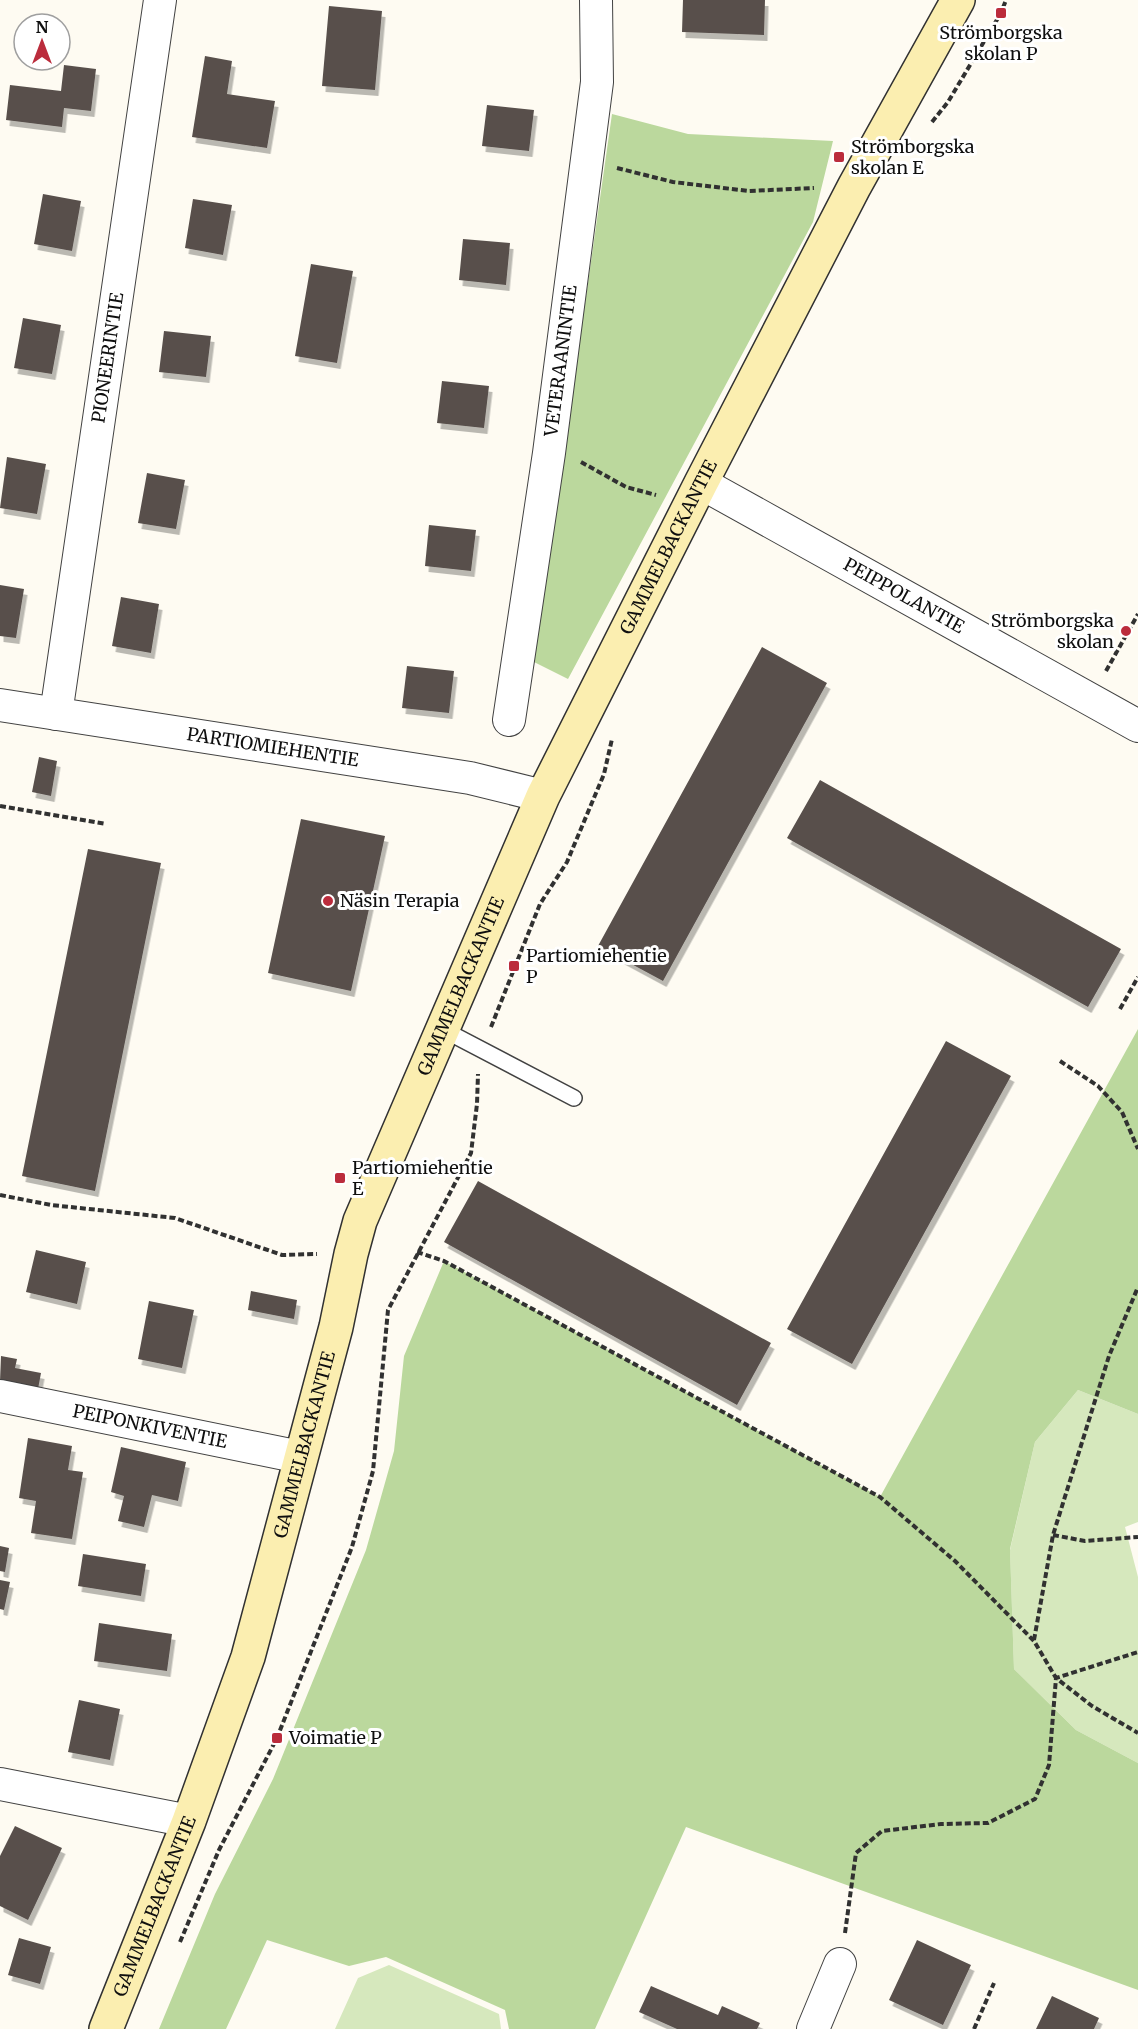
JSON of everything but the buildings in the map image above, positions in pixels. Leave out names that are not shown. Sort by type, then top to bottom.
[{"type":"street","name":"PIONEERINTIE","points":[[56,714],[160,0]]},
{"type":"street","name":"VETERAANINTIE","points":[[509,720],[549,453],[597,82],[596,0]]},
{"type":"street","name":"GAMMELBACKANTIE","points":[[106,2029],[189,1821],[248,1657],[336,1327],[360,1221],[543,796],[854,187],[958,0]]},
{"type":"street","name":"PEIPPOLANTIE","points":[[701,483],[1138,726]]},
{"type":"street","name":"PARTIOMIEHENTIE","points":[[0,705],[470,778],[543,796]]},
{"type":"street","name":"PEIPONKIVENTIE","points":[[0,1396],[300,1457]]},
{"type":"street","points":[[0,1784],[189,1821]]},
{"type":"street","points":[[813,2029],[840,1964]]},
{"type":"lane","points":[[444,1030],[574,1098]]},
{"type":"path","points":[[930,123],[948,102],[1001,13],[1006,0]]},
{"type":"path","points":[[587,160],[673,182],[749,191],[854,187]]},
{"type":"path","points":[[549,453],[587,464],[626,487],[651,495],[674,495],[701,483]]},
{"type":"path","points":[[1089,698],[1138,614]]},
{"type":"path","points":[[180,1943],[219,1850],[277,1738],[352,1547],[373,1471],[388,1310],[471,1153],[477,1104],[478,1067],[482,1050],[540,904],[567,862],[604,774],[614,730]]},
{"type":"path","points":[[0,806],[106,824]]},
{"type":"path","points":[[1120,1009],[1138,977]]},
{"type":"path","points":[[1060,1060],[1098,1086],[1122,1112],[1138,1149]]},
{"type":"path","points":[[0,1195],[51,1205],[175,1218],[282,1255],[351,1254]]},
{"type":"path","points":[[417,1252],[444,1261],[880,1497],[955,1561],[1034,1641],[1056,1678],[1092,1706],[1138,1733]]},
{"type":"path","points":[[1034,1641],[1053,1535],[1108,1356],[1138,1287]]},
{"type":"path","points":[[1053,1535],[1085,1541],[1138,1537]]},
{"type":"path","points":[[1056,1678],[1138,1652]]},
{"type":"path","points":[[840,1964],[856,1853],[882,1831],[941,1824],[988,1823],[1035,1799],[1049,1765],[1056,1678]]},
{"type":"path","points":[[974,2029],[994,1983]]},
{"type":"green space","points":[[612,114],[688,134],[833,141],[813,222],[568,679],[534,662]]},
{"type":"green space","points":[[1138,1029],[1138,1414],[1078,1390],[1035,1442],[1010,1549],[1014,1669],[1076,1730],[1138,1763],[1138,1990],[686,1827],[595,2029],[509,2029],[505,2010],[386,1957],[349,1966],[267,1940],[226,2029],[159,2029],[215,1894],[273,1779],[366,1550],[394,1451],[404,1356],[444,1261],[880,1497]]},
{"type":"green space","points":[[1078,1390],[1138,1414],[1138,1522],[1125,1527],[1138,1577],[1138,1763],[1076,1730],[1014,1669],[1010,1550],[1035,1442]]},
{"type":"green space","points":[[389,1965],[499,2014],[501,2029],[335,2029],[358,1978]]},
{"type":"place","name":"Strömborgska skolan P","points":[[1001,13]]},
{"type":"place","name":"Strömborgska skolan E","points":[[839,157]]},
{"type":"place","name":"Strömborgska skolan","points":[[1126,631]]},
{"type":"place","name":"Näsin Terapia","points":[[328,901]]},
{"type":"place","name":"Partiomiehentie P","points":[[514,966]]},
{"type":"place","name":"Partiomiehentie E","points":[[340,1178]]},
{"type":"place","name":"Voimatie P","points":[[277,1738]]}]
